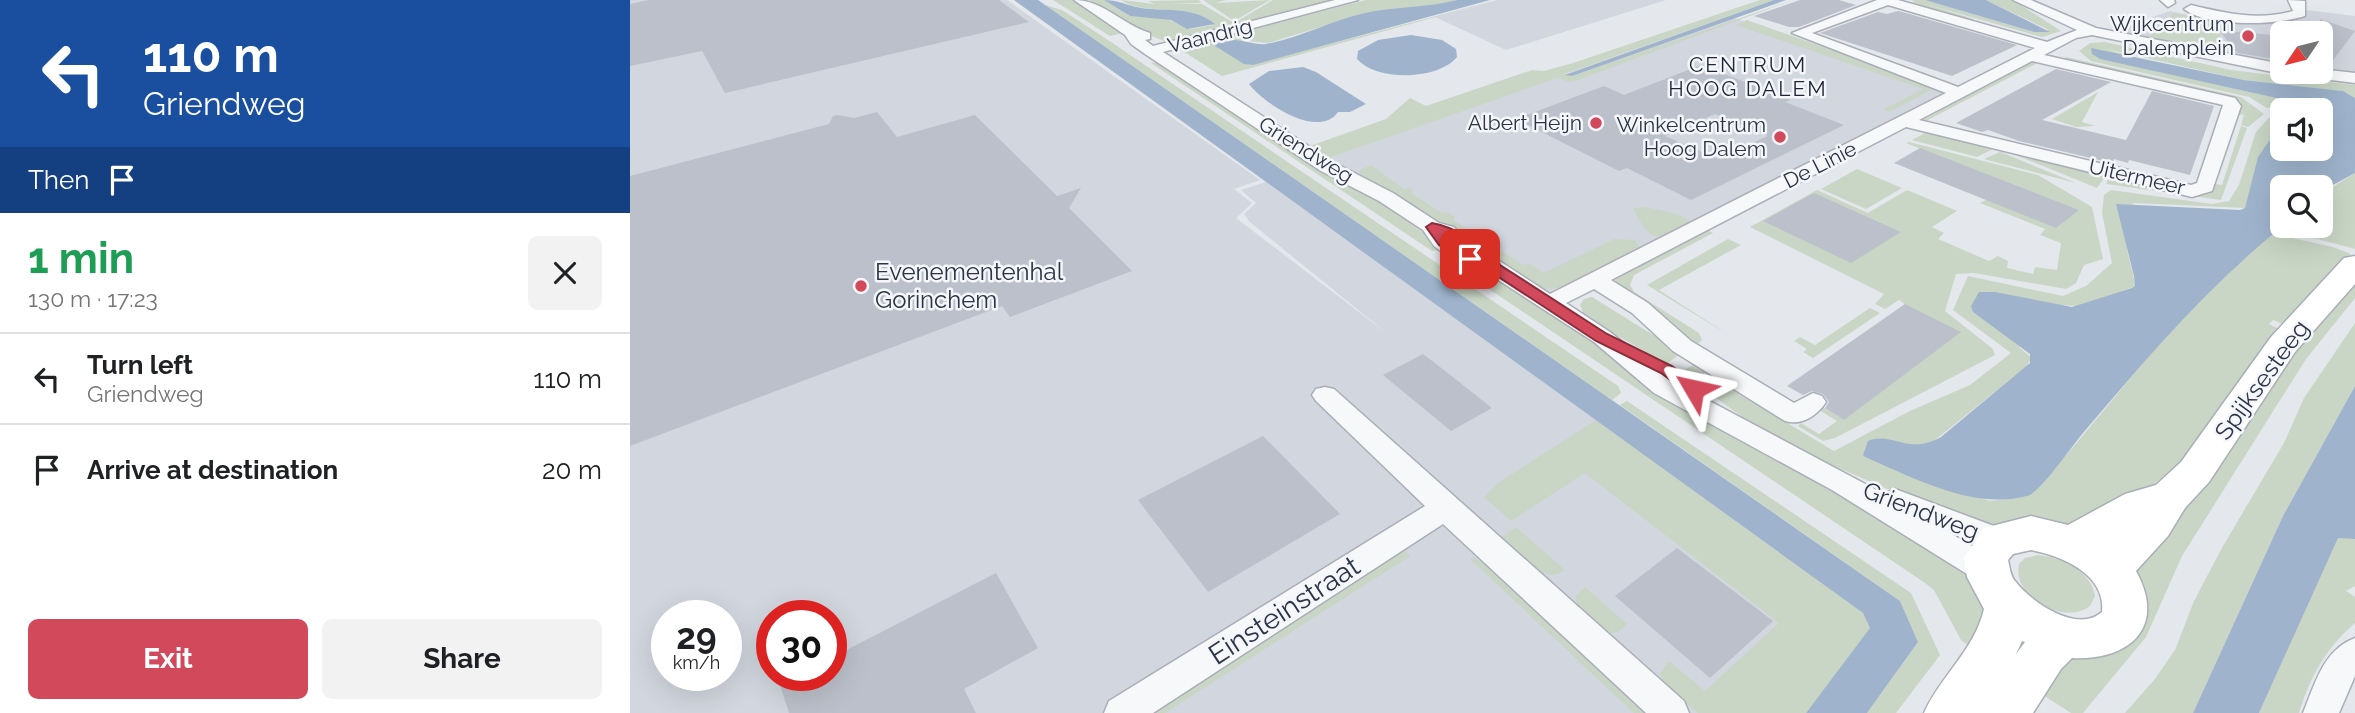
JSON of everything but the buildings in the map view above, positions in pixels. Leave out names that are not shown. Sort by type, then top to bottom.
[{"type":"main road","name":"Spijksesteeg","points":[[2109,570],[2153,524],[2170,497],[2211,452],[2283,345],[2355,265]]},
{"type":"main road","points":[[2071,544],[2140,505],[2170,497]]},
{"type":"main road","points":[[1950,713],[1991,658],[2002,637],[1998,572],[2031,533],[2071,544],[2109,570],[2126,600],[2125,618],[2113,632],[2092,638],[2064,635],[2034,624],[1998,572]]},
{"type":"main road","points":[[2004,713],[2044,654],[2064,635]]},
{"type":"street","name":"Griendweg","points":[[1081,0],[1131,32],[1136,41],[1157,49],[1182,69],[1328,167],[1386,197],[1432,227],[1434,233],[1453,250],[1493,267],[1602,337],[1650,379],[1725,417],[1775,449],[1842,483],[1998,572]]},
{"type":"street","name":"Vaandrig","points":[[1157,49],[1351,0]]},
{"type":"street","points":[[2020,0],[2092,31],[2180,51],[2270,67]]},
{"type":"street","points":[[2211,0],[2272,19],[2300,13],[2300,4],[2295,0]]},
{"type":"street","points":[[1960,93],[1799,33],[1887,1],[2048,47]]},
{"type":"street","points":[[2191,9],[2267,10],[2276,4]]},
{"type":"street","name":"De Linie","points":[[1549,303],[2030,56],[2072,35],[2092,31]]},
{"type":"street","name":"Uitermeer","points":[[1904,121],[2192,191],[2205,187],[2232,106],[2229,101],[2030,56]]},
{"type":"street","points":[[2333,75],[2353,77]]},
{"type":"street","points":[[1596,280],[1640,308],[1682,346],[1794,415],[1813,402]]},
{"type":"street","points":[[1325,395],[1671,713]]},
{"type":"street","name":"Einsteinstraat","points":[[1122,713],[1446,509]]},
{"type":"street","points":[[2321,713],[2336,673],[2355,653]]},
{"type":"shaded area","points":[[630,0],[1007,0],[1260,180],[1234,189],[1252,203],[1236,218],[1389,335],[1250,222],[1244,214],[1256,203],[1241,190],[1266,182],[1863,613],[1806,713],[630,713]]},
{"type":"shaded area","points":[[1498,0],[1666,0],[1506,50],[1435,17]]},
{"type":"shaded area","points":[[2306,10],[2355,16],[2355,75],[2333,72],[2333,21],[2270,21],[2270,64],[2118,33],[2129,25],[2170,11],[2236,25],[2241,21],[2303,14]]},
{"type":"shaded area","points":[[1729,16],[1945,94],[1527,304],[1329,158]]},
{"type":"green space","points":[[1053,0],[1073,0],[1123,33],[1110,36]]},
{"type":"green space","points":[[1089,0],[1104,0],[1130,16],[1167,19],[1190,29],[1213,25],[1205,17],[1194,13],[1143,8],[1121,0],[1155,4],[1148,1],[1199,0],[1201,3],[1165,3],[1202,4],[1239,26],[1167,42],[1138,31]]},
{"type":"green space","points":[[1203,0],[1226,0],[1215,3],[1270,0],[1234,21]]},
{"type":"green space","points":[[1273,0],[1340,0],[1242,25],[1236,22]]},
{"type":"green space","points":[[1366,0],[1457,0],[1430,7],[1366,13],[1268,43],[1248,41],[1215,44],[1250,65],[1497,0],[1222,76],[1178,48]]},
{"type":"green space","points":[[1760,0],[1774,0],[1565,74],[1572,76],[1793,0],[1578,80],[1570,82],[1557,78],[1329,158],[1310,146],[1386,119],[1410,98],[1426,106],[1532,70],[1544,71],[1573,63]]},
{"type":"green space","points":[[1911,0],[1925,0],[2034,32],[2049,30],[1986,0],[2013,0],[2061,31],[2042,37],[1918,2],[1974,19],[1968,22],[1906,3],[1915,2]]},
{"type":"green space","points":[[1045,5],[1062,10],[1111,42],[1618,386],[1621,393],[1612,400]]},
{"type":"green space","points":[[2173,13],[2229,24],[2208,51],[2149,37]]},
{"type":"green space","points":[[1747,20],[1937,87],[1889,112],[1884,109],[1923,89],[1736,25]]},
{"type":"green space","points":[[2105,42],[2231,70],[2270,75],[2270,83],[2244,80],[2102,48],[2281,98],[2270,98],[2270,108],[2267,108],[2249,97],[2091,61],[2079,51],[2090,43]]},
{"type":"green space","points":[[2066,57],[2241,97],[2264,114],[2248,127],[2241,125],[2244,115],[2238,114],[2240,105],[2236,101],[2200,89],[2060,60]]},
{"type":"green space","points":[[2033,60],[2041,61],[1924,122],[1923,120]]},
{"type":"green space","points":[[1160,61],[1378,200],[1446,249],[1432,251],[1151,63]]},
{"type":"green space","points":[[2333,82],[2355,85],[2355,98],[2343,91],[2280,84]]},
{"type":"green space","points":[[2098,92],[2082,122],[2095,126],[2076,127],[2052,119]]},
{"type":"green space","points":[[2270,117],[2270,143],[2261,152],[2245,208],[2133,203],[2127,250],[2136,286],[2081,306],[2059,305],[2019,347],[2032,358],[2026,367],[1930,444],[1903,445],[1863,455],[1910,476],[1990,501],[2027,496],[2044,482],[2178,321],[2215,284],[2270,237],[2291,238],[2351,254],[2283,324],[2273,320],[2269,324],[2279,329],[2178,465],[2144,492],[2086,527],[1991,527],[1957,519],[1797,450],[1759,429],[1680,372],[1693,365],[1705,373],[1700,377],[1719,390],[1725,386],[1834,451],[1910,411],[1970,385],[2011,353],[1953,310],[1968,276],[2063,296],[2086,286],[2112,263],[2102,213],[2104,195],[2111,190],[2212,204],[2229,201],[2239,185],[2256,132]]},
{"type":"green space","points":[[2241,126],[2247,128],[2221,200],[2106,184],[2110,175],[2197,195],[2209,194],[2215,184],[2222,185]]},
{"type":"green space","points":[[1929,131],[1997,147],[1977,157],[1912,140]]},
{"type":"green space","points":[[1906,143],[2038,175],[2092,207],[2103,259],[2084,265],[2076,283],[2066,289],[1974,273],[1956,274],[1945,311],[1993,349],[1995,355],[1835,438],[1823,441],[1798,426],[1801,423],[1819,434],[1837,421],[1819,410],[1823,407],[1844,420],[1906,305],[1899,300],[1885,309],[1875,304],[1884,294],[1750,227],[1817,190],[1868,213],[1907,190],[1957,211],[1932,227],[1944,233],[1938,239],[1989,261],[1998,256],[2008,261],[2007,268],[2033,274],[2035,267],[2057,270],[2061,243],[2040,235],[2045,229],[1980,203],[1986,200],[2075,209]]},
{"type":"green space","points":[[2001,149],[2107,174],[2097,188]]},
{"type":"green space","points":[[2003,153],[2076,183],[1984,159]]},
{"type":"green space","points":[[1371,165],[1404,189],[1410,188],[1414,191],[1411,193],[1442,213],[1448,212],[1455,217],[1453,220],[1486,242],[1492,240],[1502,246],[1499,250],[1523,265],[1530,264],[1544,273],[1614,239],[1634,240],[1640,247],[1565,288],[1542,289],[1460,234],[1362,178],[1359,171]]},
{"type":"green space","points":[[1857,169],[1902,188],[1866,209],[1821,189]]},
{"type":"green space","points":[[2355,173],[2355,249],[2313,238],[2333,238],[2333,187]]},
{"type":"green space","points":[[1646,207],[1677,214],[1694,223],[1664,236],[1651,234],[1633,208]]},
{"type":"green space","points":[[1706,229],[1713,233],[1634,275],[1630,285],[1634,292],[1699,333],[1702,340],[1695,346],[1616,285],[1615,277]]},
{"type":"green space","points":[[1728,239],[1741,245],[1659,290],[1729,335],[1647,285]]},
{"type":"green space","points":[[1453,253],[1485,270],[1613,355],[1948,551],[1988,597],[1980,655],[1961,640],[1934,590],[1925,583],[1446,260],[1446,257]]},
{"type":"green space","points":[[2355,281],[2355,298],[2306,359],[2182,556],[2146,637],[2083,713],[2071,713],[2034,689],[2132,579],[2135,561],[2210,482],[2277,376]]},
{"type":"green space","points":[[1592,297],[1682,353],[1666,364],[1579,313],[1583,312],[1580,305],[1584,299]]},
{"type":"green space","points":[[1870,308],[1880,313],[1813,358],[1803,352],[1807,349],[1794,341],[1800,337],[1815,345]]},
{"type":"green space","points":[[2355,323],[2355,386],[2283,516],[2193,713],[2125,713],[2154,680],[2175,650],[2194,601],[2284,443],[2304,398]]},
{"type":"green space","points":[[1627,401],[1911,593],[1940,655],[1896,713],[1867,713],[1918,642],[1900,601],[1620,405]]},
{"type":"green space","points":[[1596,420],[1863,613],[1871,628],[1806,713],[1698,713],[1666,687],[1660,673],[1669,661],[1705,691],[1779,623],[1585,473],[1511,521],[1484,497],[1498,483]]},
{"type":"green space","points":[[1516,527],[1565,570],[1547,574],[1530,566],[1502,537]]},
{"type":"green space","points":[[2338,537],[2355,539],[2355,586],[2346,591],[2355,597],[2355,623],[2320,664],[2299,713],[2259,713]]},
{"type":"green space","points":[[1405,550],[1410,556],[1165,713],[1145,713]]},
{"type":"green space","points":[[2038,555],[2065,562],[2081,572],[2095,596],[2090,606],[2067,613],[2042,605],[2031,597],[2019,576],[2019,564],[2025,558]]},
{"type":"green space","points":[[1474,557],[1511,585],[1651,713],[1634,713],[1470,559]]},
{"type":"green space","points":[[1585,587],[1627,624],[1613,633],[1595,625],[1576,601],[1576,596]]},
{"type":"water","points":[[1014,0],[1038,0],[1900,601],[1918,642],[1867,713],[1806,713],[1870,628],[1863,613]]},
{"type":"water","points":[[1104,0],[1147,9],[1187,11],[1215,24],[1187,29],[1171,20],[1130,16]]},
{"type":"water","points":[[1457,0],[1490,0],[1253,65],[1244,64],[1215,46],[1226,40],[1266,44],[1365,13]]},
{"type":"water","points":[[1774,0],[1786,0],[1572,76],[1565,75]]},
{"type":"water","points":[[1925,0],[1986,0],[2050,32],[2034,32]]},
{"type":"water","points":[[1411,35],[1442,40],[1456,49],[1457,57],[1436,70],[1407,75],[1378,72],[1357,59],[1358,51],[1378,40]]},
{"type":"water","points":[[2091,48],[2244,80],[2343,91],[2355,98],[2355,173],[2333,185],[2333,175],[2270,175],[2270,237],[2178,325],[2033,493],[2007,499],[1965,496],[1924,483],[1865,457],[1863,455],[1868,441],[1885,439],[1919,444],[1941,437],[2030,363],[2030,354],[1973,312],[1971,306],[1979,292],[1995,292],[2072,307],[2135,286],[2116,204],[2240,210],[2245,208],[2258,157],[2270,140],[2270,161],[2333,161],[2333,98],[2276,98],[2100,59],[2092,54]]},
{"type":"water","points":[[1303,67],[1316,72],[1366,104],[1350,112],[1338,112],[1329,120],[1305,120],[1278,109],[1249,84],[1269,71]]},
{"type":"water","points":[[2355,386],[2355,539],[2338,538],[2259,713],[2193,713],[2283,516]]},
{"type":"place","name":"Wijkcentrum Dalemplein","points":[[2248,36]]},
{"type":"place","name":"Albert Heijn","points":[[1596,123]]},
{"type":"place","name":"Winkelcentrum Hoog Dalem","points":[[1780,137]]},
{"type":"place","name":"Evenementenhal Gorinchem","points":[[861,286]]},
{"type":"district","name":"CENTRUM HOOG DALEM","points":[[1748,77]]},
{"type":"route","points":[[1470,259],[1453,250],[1434,233],[1432,227],[1442,229],[1469,243],[1493,262],[1493,267],[1602,337],[1666,369],[1694,389]]}]
